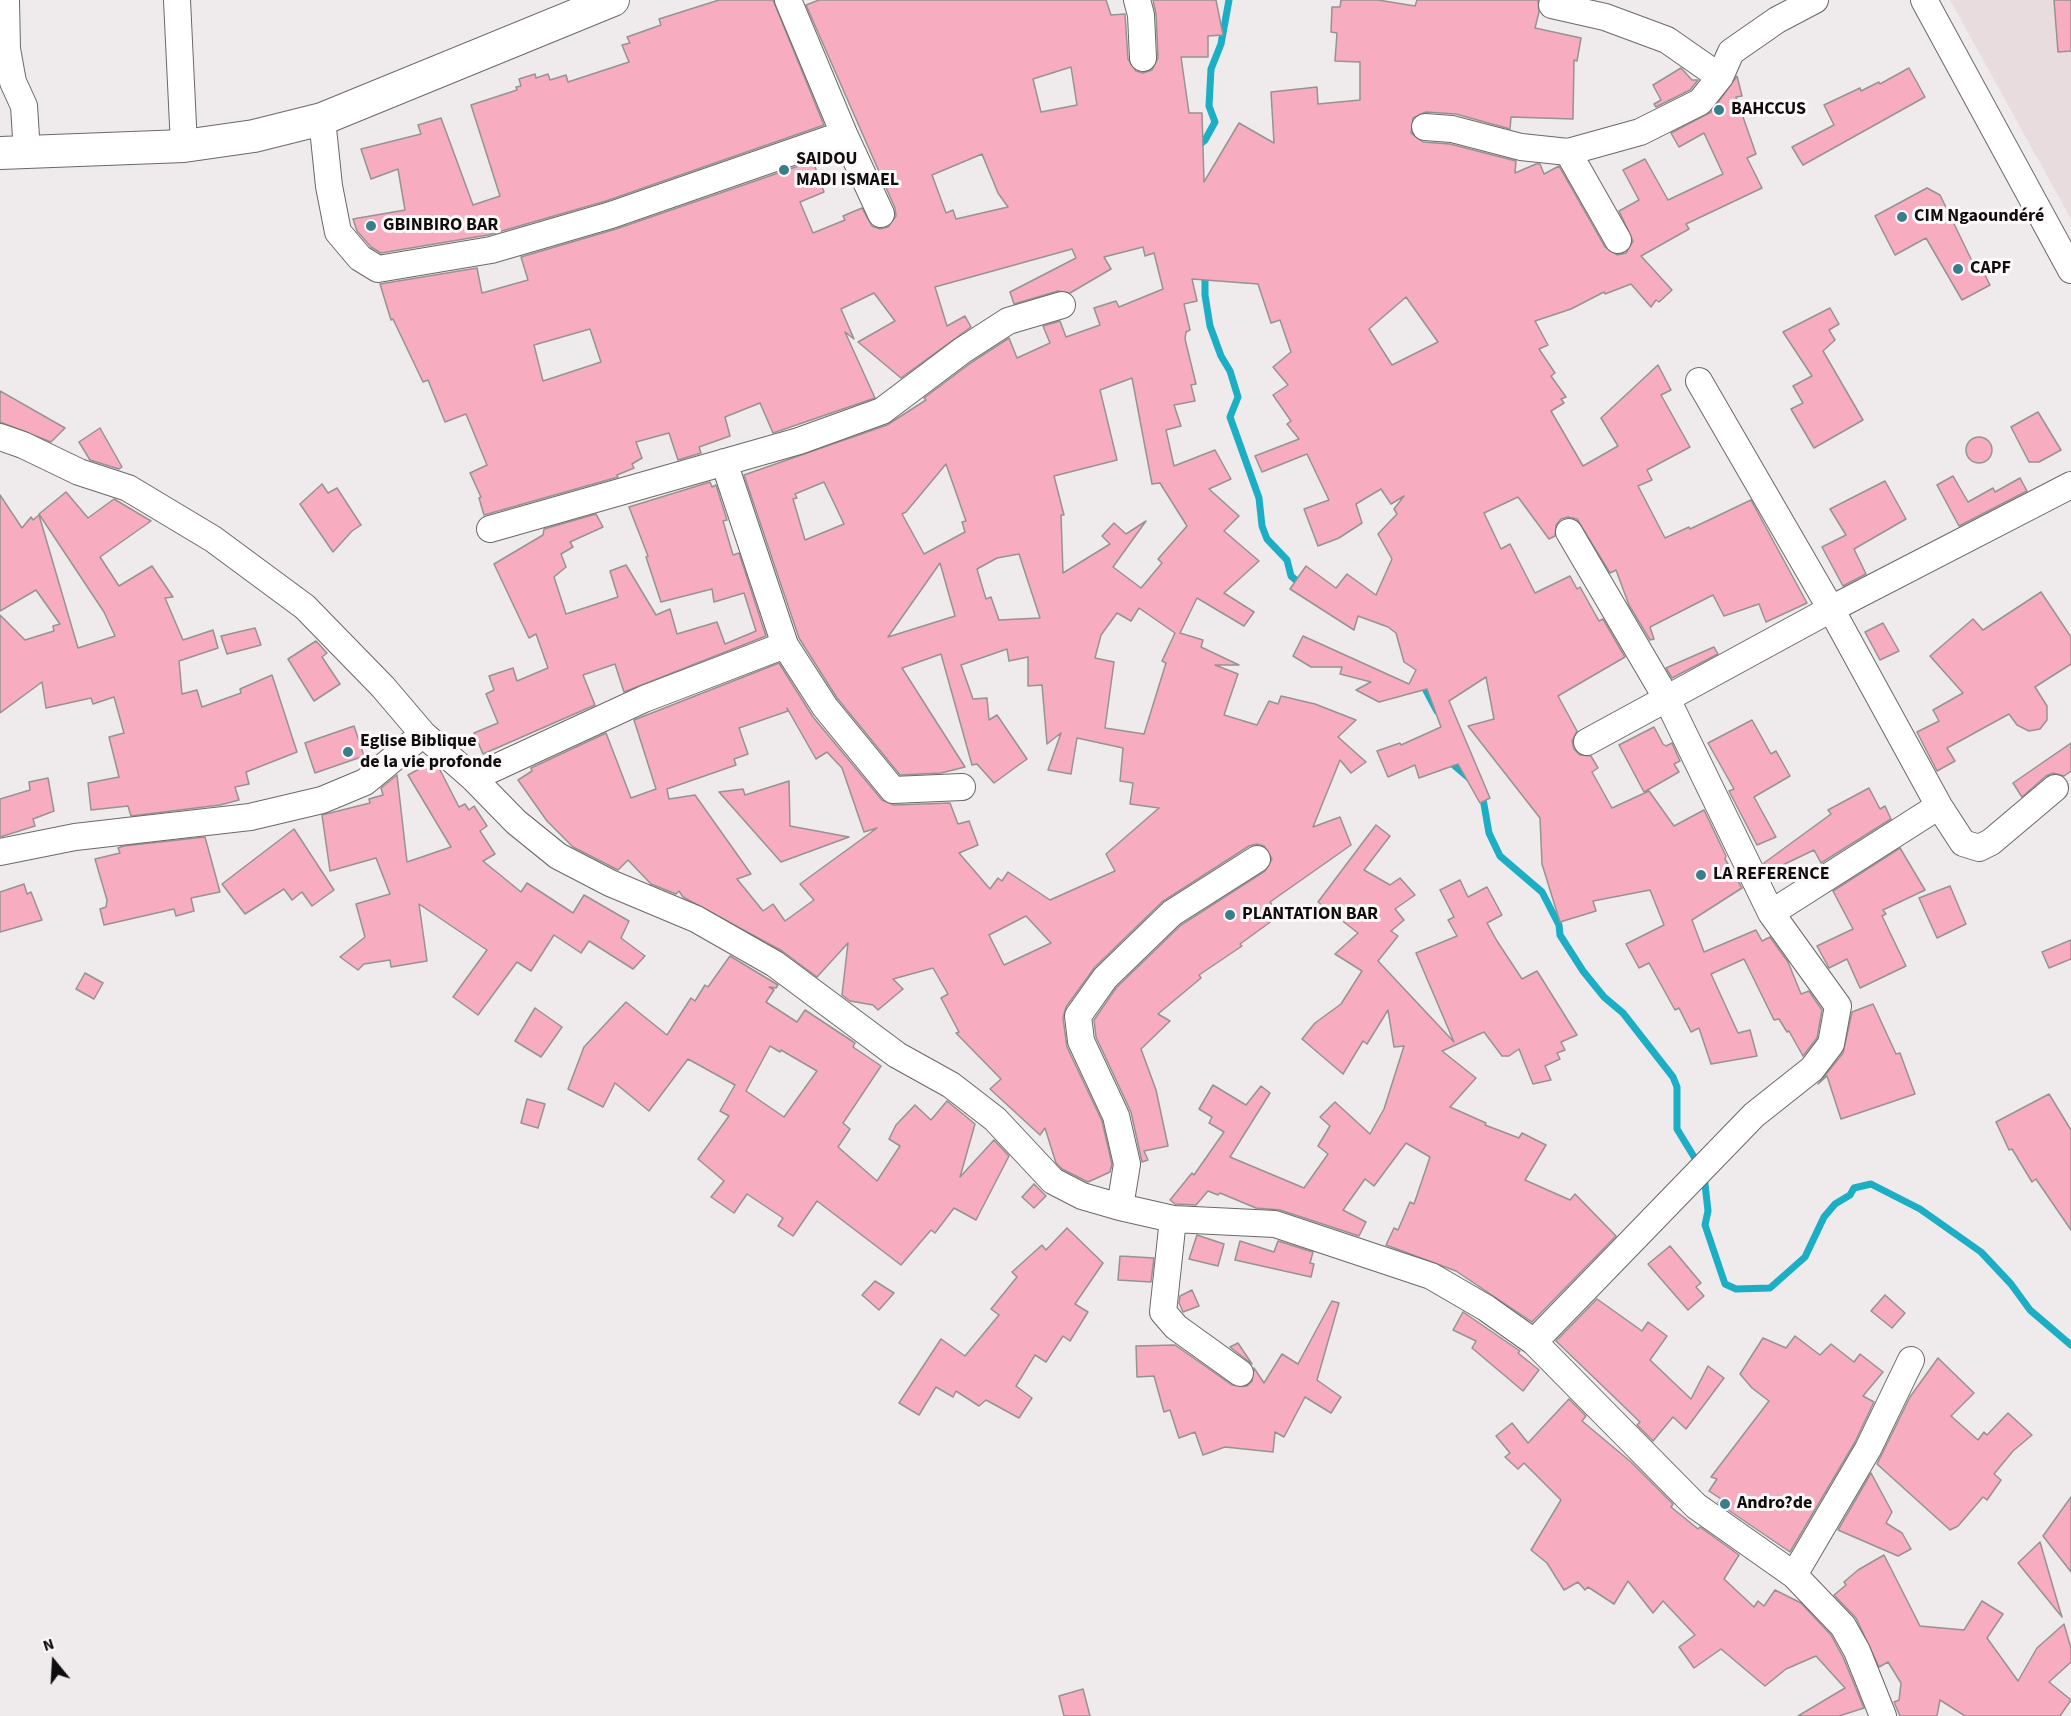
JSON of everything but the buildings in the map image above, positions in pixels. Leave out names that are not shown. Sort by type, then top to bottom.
[{"type":"street","points":[[6,0],[6,82],[24,106],[14,153],[184,135],[254,136],[322,119],[613,0]]},
{"type":"street","points":[[177,0],[184,135]]},
{"type":"street","points":[[788,0],[844,134],[881,214]]},
{"type":"street","points":[[1137,0],[1141,15],[1143,58]]},
{"type":"street","points":[[1425,127],[1452,129],[1521,147],[1568,152],[1640,132],[1700,102],[1720,77],[1731,52],[1778,20],[1815,0]]},
{"type":"street","points":[[1924,0],[2071,270]]},
{"type":"street","points":[[1552,5],[1605,17],[1667,40],[1720,77]]},
{"type":"street","points":[[322,119],[329,186],[338,232],[360,258],[378,269],[491,250],[611,215],[844,134]]},
{"type":"street","points":[[1568,152],[1618,240]]},
{"type":"street","points":[[490,529],[799,441],[882,411],[963,350],[1008,321],[1062,305]]},
{"type":"street","points":[[1700,381],[1831,609],[1939,806],[1964,843],[1979,848],[2008,828],[2055,788]]},
{"type":"street","points":[[0,437],[23,445],[79,472],[128,488],[213,539],[305,607],[383,687],[423,734],[473,778],[516,822],[558,856],[610,884],[696,919],[775,964],[897,1055],[951,1085],[995,1119],[1053,1181],[1082,1196],[1173,1219],[1275,1224],[1431,1276],[1486,1308],[1534,1342],[1696,1506],[1794,1575],[1843,1626],[1857,1651],[1883,1716]]},
{"type":"street","points":[[724,462],[785,645],[825,707],[893,790],[962,787]]},
{"type":"street","points":[[1587,742],[1831,609],[2071,485]]},
{"type":"street","points":[[1534,1342],[1754,1115],[1812,1069],[1831,1044],[1838,1006],[1771,913],[1667,699],[1569,532]]},
{"type":"street","points":[[473,778],[644,699],[785,645]]},
{"type":"street","points":[[0,852],[75,837],[250,817],[322,800],[365,782],[423,734]]},
{"type":"street","points":[[1771,913],[1939,806]]},
{"type":"street","points":[[1120,1207],[1127,1164],[1116,1116],[1082,1041],[1078,1016],[1105,978],[1172,913],[1257,859]]},
{"type":"street","points":[[1173,1219],[1163,1312],[1176,1327],[1239,1373]]},
{"type":"street","points":[[1794,1575],[1868,1449],[1911,1360]]},
{"type":"shaded area","points":[[1950,0],[2071,0],[2071,219]]},
{"type":"waterway","points":[[1197,147],[1205,140],[1215,122],[1209,106],[1211,69],[1221,44],[1229,0]]},
{"type":"waterway","points":[[1205,273],[1205,295],[1210,326],[1221,356],[1230,371],[1238,397],[1230,417],[1259,498],[1262,526],[1267,539],[1287,560],[1291,576],[1303,586]]},
{"type":"waterway","points":[[1421,681],[1437,711]]},
{"type":"waterway","points":[[1448,760],[1469,778]]},
{"type":"waterway","points":[[1482,793],[1489,833],[1500,856],[1542,892],[1559,925],[1560,935],[1583,971],[1604,997],[1623,1013],[1673,1077],[1677,1087],[1677,1129],[1699,1165]]},
{"type":"waterway","points":[[1704,1175],[1708,1211],[1705,1225],[1725,1284],[1736,1289],[1770,1288],[1805,1257],[1824,1217],[1835,1204],[1850,1195],[1854,1188],[1871,1184],[1920,1209],[1981,1252],[2011,1284],[2030,1310],[2071,1345]]},
{"type":"place","name":"BAHCCUS","points":[[1719,110]]},
{"type":"place","name":"SAIDOU MADI ISMAEL","points":[[784,170]]},
{"type":"place","name":"CIM Ngaoundéré","points":[[1902,217]]},
{"type":"place","name":"GBINBIRO BAR","points":[[371,226]]},
{"type":"place","name":"CAPF","points":[[1958,269]]},
{"type":"place","name":"Eglise Biblique de la vie profonde","points":[[348,752]]},
{"type":"place","name":"LA REFERENCE","points":[[1701,875]]},
{"type":"place","name":"PLANTATION BAR","points":[[1230,915]]},
{"type":"place","name":"Andro?de","points":[[1725,1504]]}]
